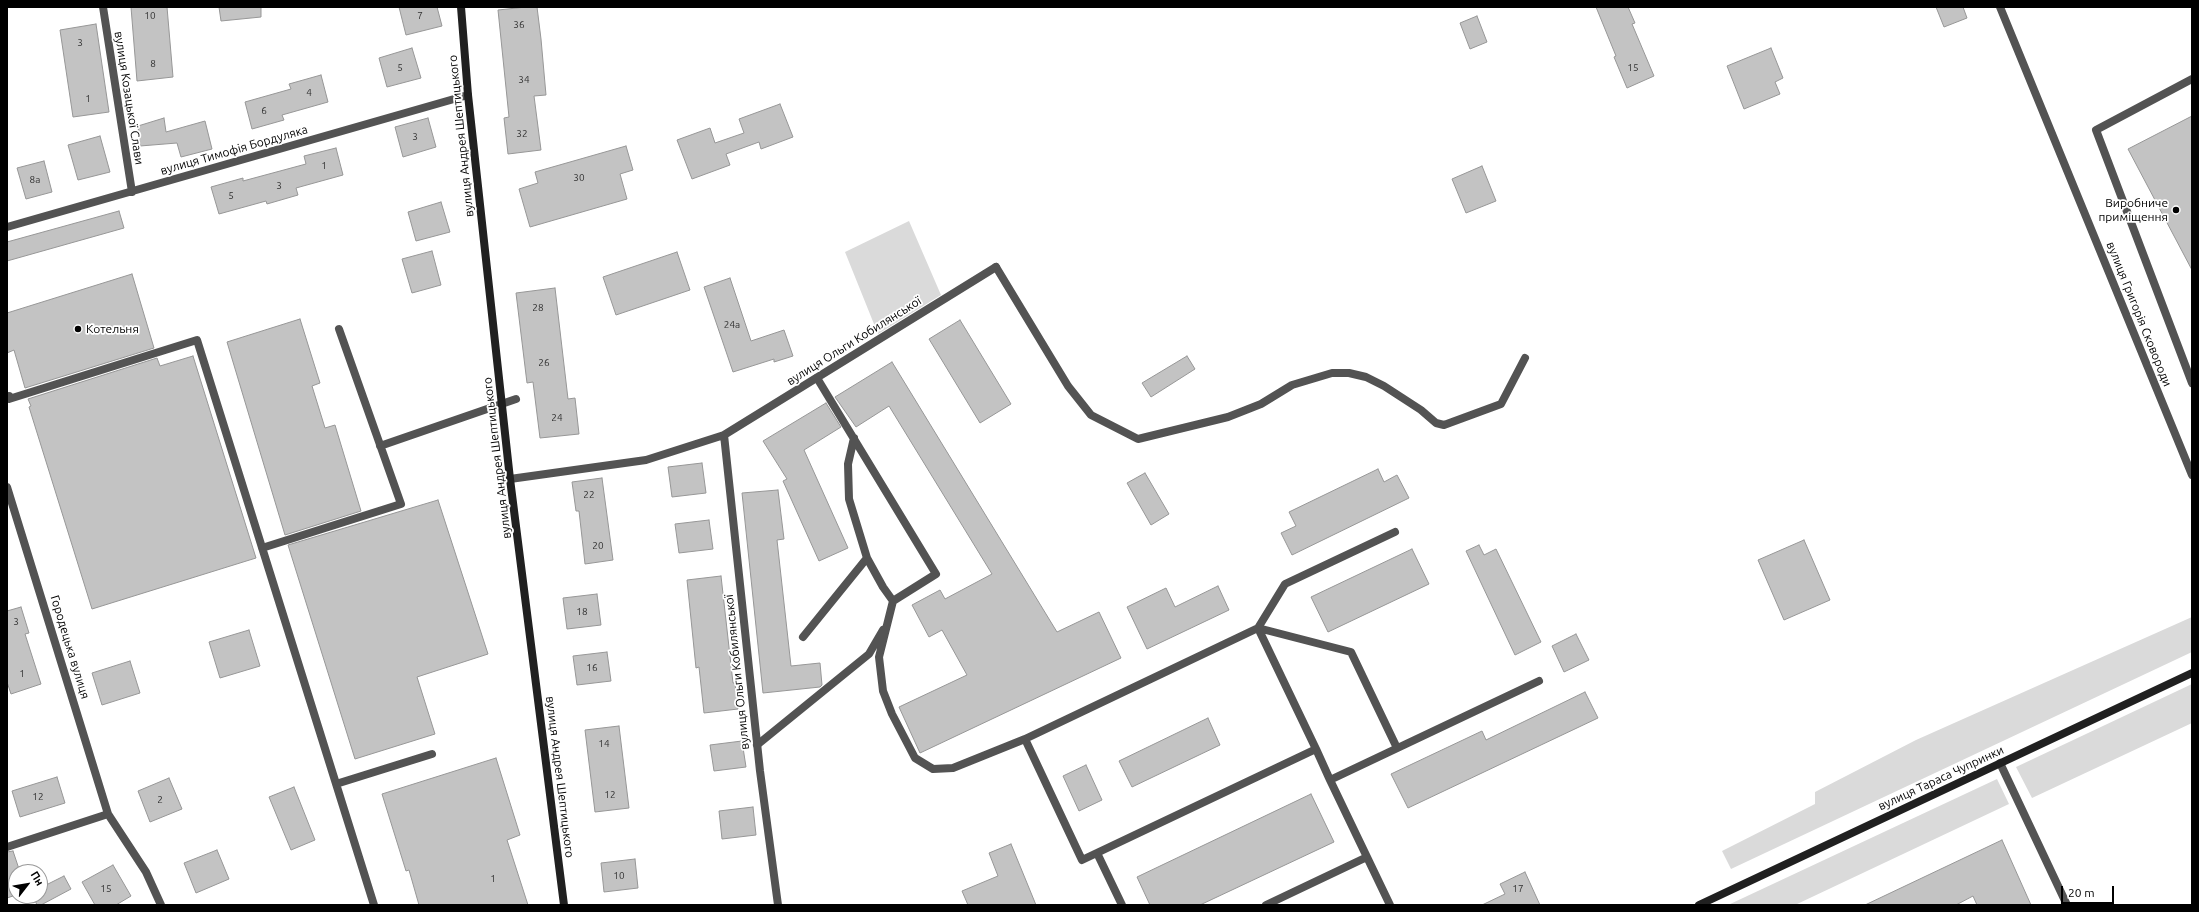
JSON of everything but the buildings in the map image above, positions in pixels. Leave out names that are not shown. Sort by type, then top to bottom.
[{"type":"main road","name":"вулиця Андрея Шептицького","points":[[461,7],[468,95],[510,478],[564,905]]},
{"type":"main road","name":"вулиця Тараса Чупринки","points":[[1699,905],[2192,673]]},
{"type":"street","name":"вулиця Козацької Слави","points":[[103,7],[132,192]]},
{"type":"street","name":"вулиця Григорія Сковороди","points":[[2000,7],[2192,475]]},
{"type":"street","points":[[2192,80],[2096,130],[2192,383]]},
{"type":"street","name":"вулиця Тимофія Бордуляка","points":[[7,227],[468,95]]},
{"type":"street","name":"вулиця Ольги Кобилянської","points":[[510,478],[646,460],[724,435],[996,267],[1068,386],[1091,415],[1138,439],[1228,417],[1261,404],[1292,385],[1332,373],[1349,373],[1366,377],[1384,386],[1421,410],[1436,423],[1444,425],[1501,404],[1525,358]]},
{"type":"street","points":[[262,548],[401,504],[339,330]]},
{"type":"street","points":[[8,396],[9,398],[197,340],[374,905]]},
{"type":"street","points":[[817,378],[936,574],[893,601],[885,626],[880,657],[883,691],[892,714],[916,758],[933,769],[953,768],[1025,739],[1258,628],[1285,584],[1395,532]]},
{"type":"street","points":[[380,446],[516,399]]},
{"type":"street","name":"вулиця Ольги Кобилянської","points":[[724,435],[757,745],[778,905]]},
{"type":"street","points":[[854,438],[848,464],[848,499],[867,558],[883,587],[893,601]]},
{"type":"street","name":"Городецька вулиця","points":[[7,487],[108,814],[146,872],[161,905]]},
{"type":"street","points":[[803,637],[867,558]]},
{"type":"street","points":[[757,745],[868,654],[885,626]]},
{"type":"street","points":[[1258,628],[1351,652],[1397,748]]},
{"type":"street","points":[[1258,628],[1390,905]]},
{"type":"street","points":[[1330,780],[1538,681]]},
{"type":"street","points":[[1025,739],[1082,860],[1316,749]]},
{"type":"street","points":[[336,784],[432,754]]},
{"type":"street","points":[[2000,763],[2067,905]]},
{"type":"street","points":[[7,847],[108,814]]},
{"type":"street","points":[[1097,853],[1122,905]]},
{"type":"street","points":[[1266,905],[1367,857]]},
{"type":"shaded area","points":[[909,221],[941,295],[878,334],[845,252]]},
{"type":"shaded area","points":[[2192,617],[2192,652],[1731,869],[1722,851],[1815,804],[1815,792],[1916,740]]},
{"type":"shaded area","points":[[2192,684],[2192,723],[2032,798],[2016,767]]},
{"type":"shaded area","points":[[1997,779],[2009,804],[1795,905],[1728,905]]},
{"type":"place","name":"Виробниче приміщення","points":[[2176,210]]},
{"type":"place","name":"Котельня","points":[[78,329]]}]
